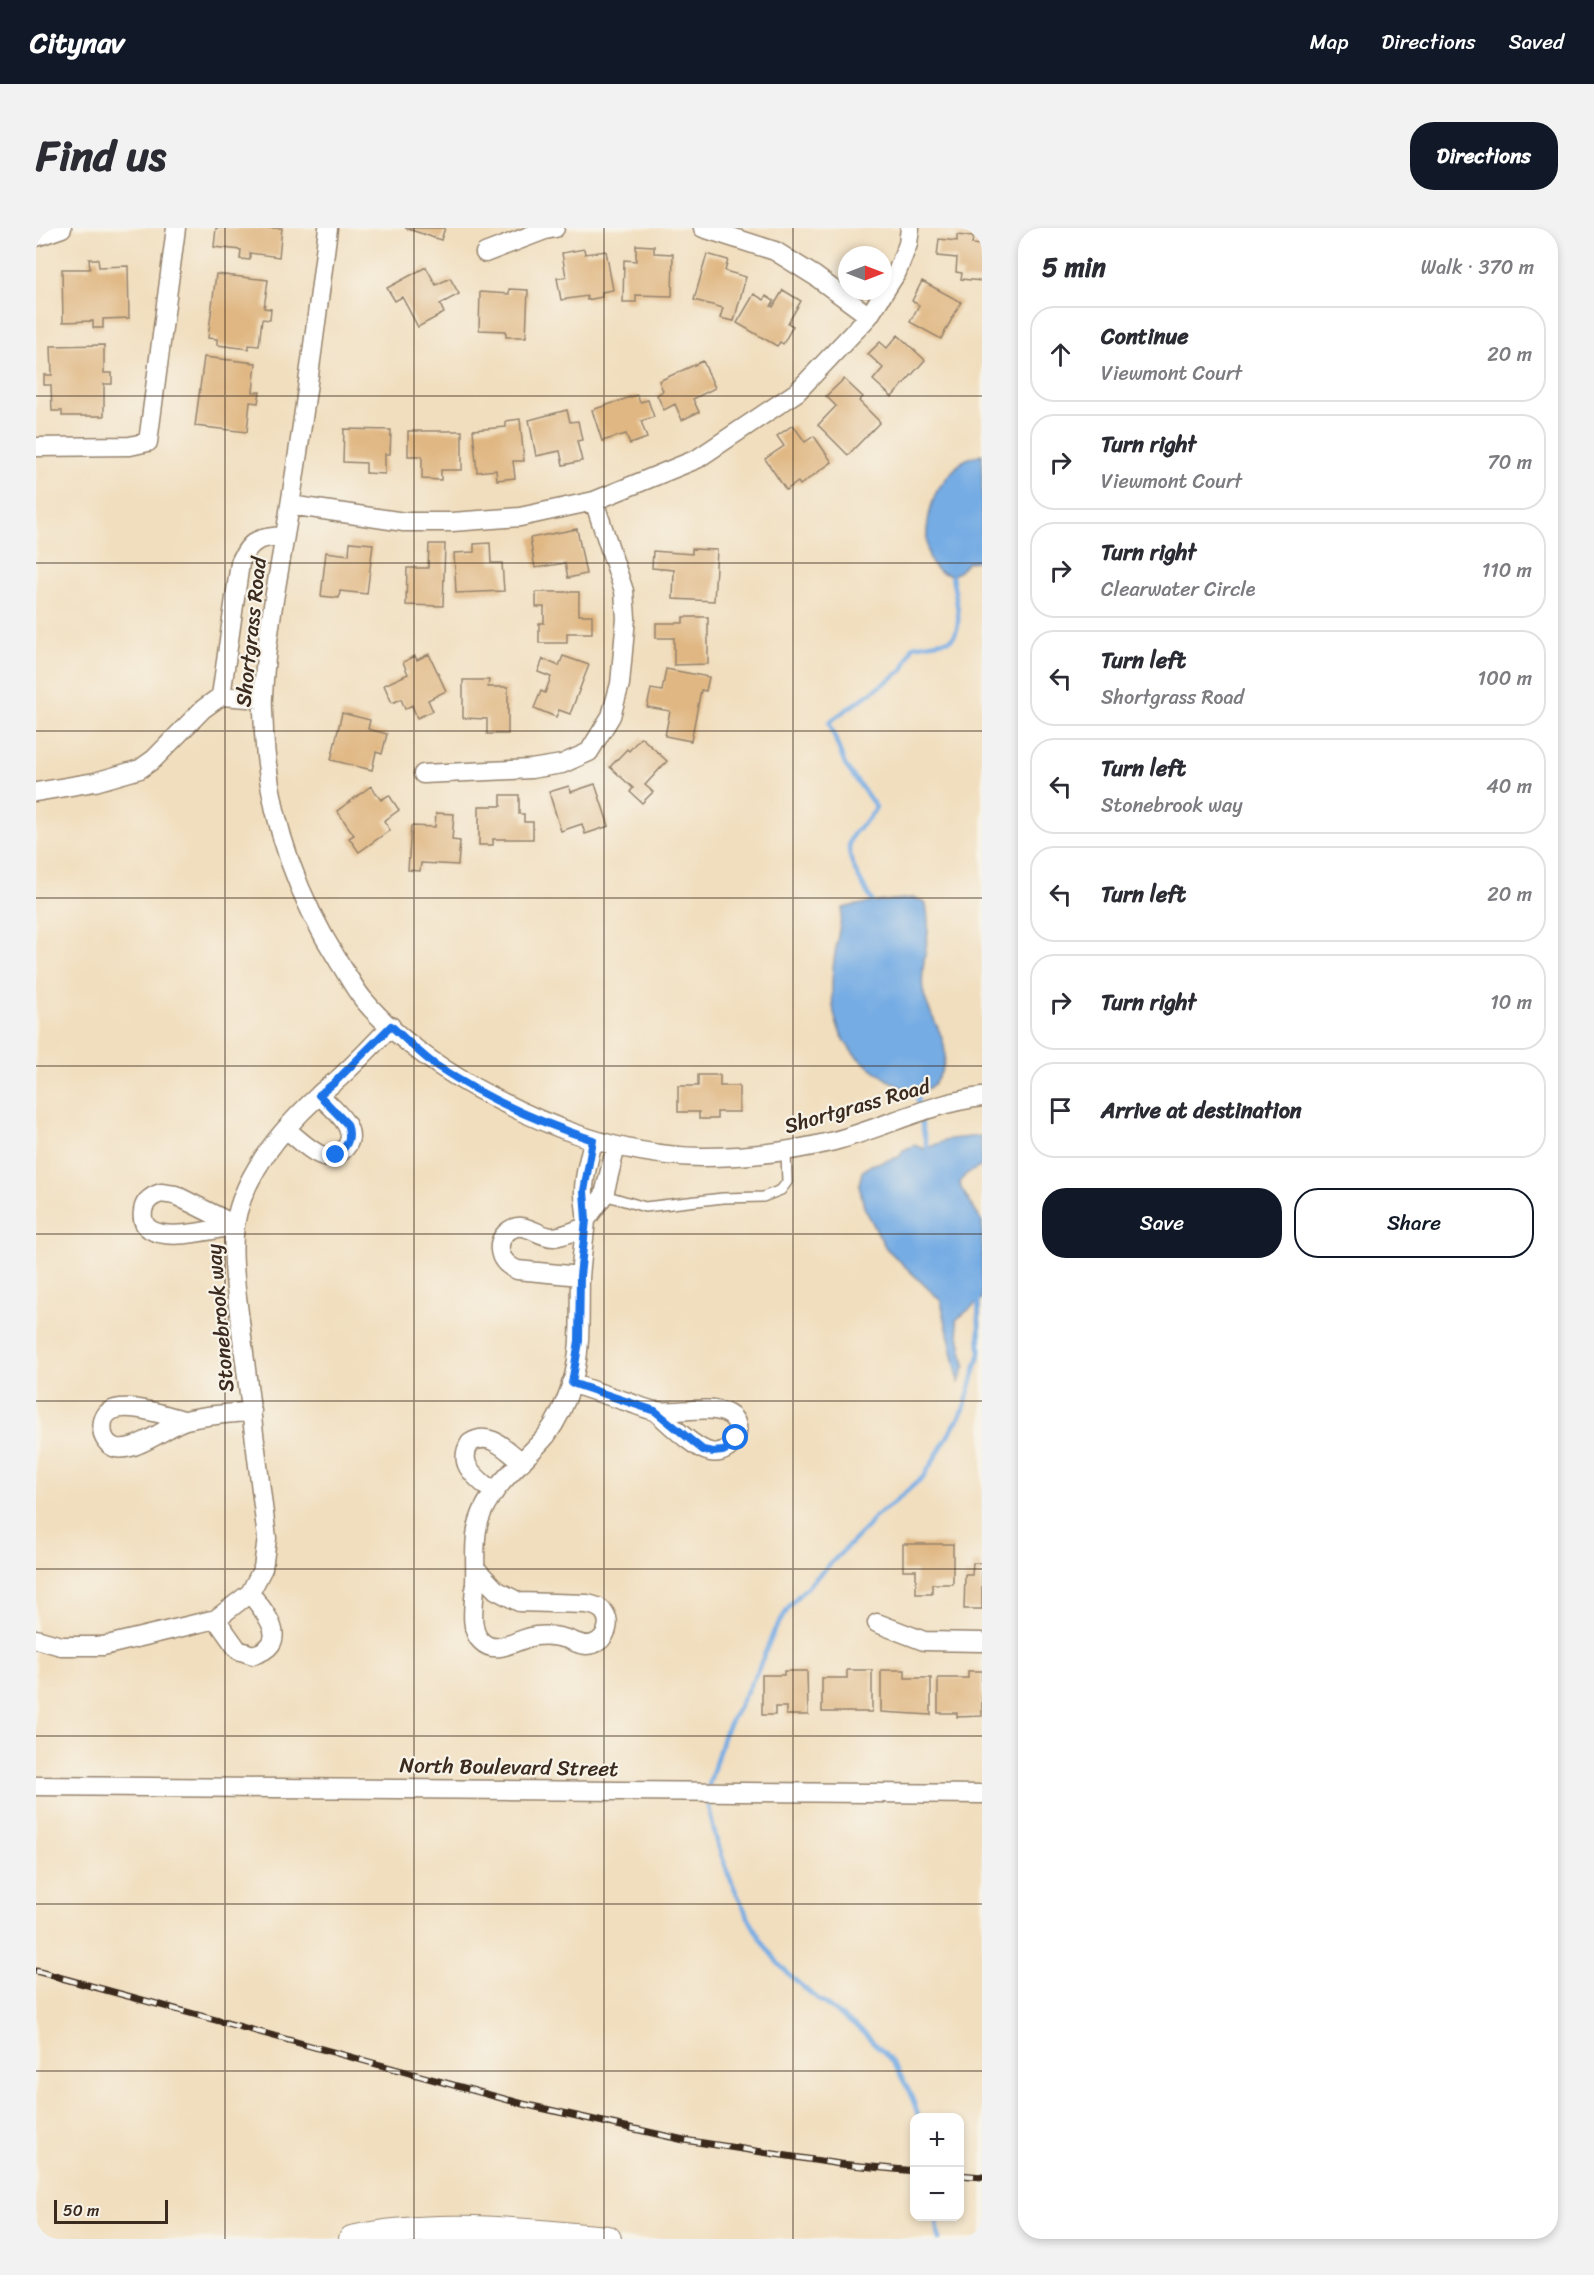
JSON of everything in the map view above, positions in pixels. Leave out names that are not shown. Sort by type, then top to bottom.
[{"type":"main road","points":[[402,2239],[455,2228]]},
{"type":"main road","points":[[352,2239],[385,2232],[455,2228],[608,2239]]},
{"type":"street","points":[[36,237],[62,228]]},
{"type":"street","points":[[36,447],[130,446],[148,442],[176,228]]},
{"type":"street","name":"Shortgrass Road","points":[[328,228],[290,505],[269,635],[262,699],[268,773],[278,827],[296,882],[327,944],[362,998],[436,1065],[520,1112],[615,1146],[699,1157],[743,1156],[786,1151],[832,1141],[946,1103],[982,1096]]},
{"type":"street","points":[[485,253],[555,228]]},
{"type":"street","points":[[703,228],[775,251],[815,276],[869,316]]},
{"type":"street","points":[[290,505],[404,522],[452,522],[520,517],[594,501],[697,459],[797,392],[869,316],[897,272],[908,244],[910,228]]},
{"type":"street","points":[[423,774],[531,769],[562,764],[589,752],[612,716],[620,684],[626,618],[624,591],[594,501]]},
{"type":"street","points":[[221,696],[240,563],[252,542],[268,536],[285,536]]},
{"type":"street","points":[[36,792],[95,782],[140,769],[154,759],[203,709],[221,696],[262,699]]},
{"type":"street","name":"Stonebrook way","points":[[250,1593],[263,1568],[267,1538],[234,1266],[235,1225],[241,1201],[254,1172],[286,1130],[391,1026]]},
{"type":"street","points":[[286,1130],[322,1156],[330,1156],[344,1150],[350,1136],[347,1124],[319,1095]]},
{"type":"street","points":[[476,1569],[496,1590],[519,1602],[595,1606],[607,1617],[608,1627],[602,1640],[580,1645],[550,1635],[536,1636],[495,1648],[486,1646],[474,1631],[476,1569],[478,1522],[494,1493],[546,1435],[561,1412],[572,1383],[579,1341],[580,1276],[585,1223],[584,1191],[593,1140]]},
{"type":"street","points":[[580,1276],[517,1270],[502,1259],[500,1243],[503,1236],[515,1227],[523,1226],[552,1237],[585,1223],[604,1195],[615,1146]]},
{"type":"street","points":[[572,1383],[655,1411]]},
{"type":"street","points":[[184,1420],[252,1411]]},
{"type":"street","points":[[494,1493],[466,1466],[465,1450],[470,1443],[476,1439],[491,1439],[522,1462]]},
{"type":"street","points":[[36,1639],[60,1646],[103,1646],[216,1619],[250,1593],[273,1624],[272,1642],[267,1648],[253,1654],[238,1650],[216,1619]]},
{"type":"street","points":[[877,1623],[924,1641],[982,1642]]},
{"type":"street","name":"North Boulevard Street","points":[[36,1786],[982,1794]]},
{"type":"lane","points":[[604,1195],[645,1207],[723,1198],[763,1197],[781,1190],[787,1182],[786,1151]]},
{"type":"water","points":[[982,454],[982,560],[968,562],[956,573],[946,574],[931,562],[928,551],[927,527],[932,504],[940,486],[959,464]]},
{"type":"water","points":[[912,898],[924,901],[926,904],[928,928],[922,983],[926,1000],[942,1038],[945,1057],[937,1080],[930,1087],[921,1091],[912,1091],[893,1083],[855,1055],[837,1024],[832,993],[843,908]]},
{"type":"water","points":[[981,1136],[982,1166],[966,1174],[960,1182],[961,1188],[982,1222],[982,1299],[956,1320],[965,1365],[959,1383],[941,1301],[886,1248],[864,1207],[859,1185],[862,1172],[871,1165],[899,1157],[903,1150],[915,1145],[924,1149],[950,1139]]},
{"type":"building","points":[[216,228],[282,228],[279,257],[250,253],[250,260],[240,259],[241,250],[214,247]]},
{"type":"building","points":[[405,228],[445,228],[441,240]]},
{"type":"building","points":[[957,235],[973,237],[972,244],[982,245],[982,281],[961,279],[962,273],[956,272],[957,258],[937,256],[939,239],[957,241]]},
{"type":"building","points":[[636,245],[654,246],[654,253],[673,254],[672,296],[636,295],[636,302],[623,302],[624,260],[636,261]]},
{"type":"building","points":[[584,249],[585,254],[606,251],[613,290],[602,292],[602,297],[587,300],[587,296],[561,300],[557,278],[566,277],[562,253]]},
{"type":"building","points":[[707,254],[728,260],[725,271],[746,277],[734,321],[720,318],[723,308],[694,300]]},
{"type":"building","points":[[89,259],[98,259],[99,267],[128,266],[129,318],[103,319],[103,328],[93,328],[93,321],[63,322],[62,269],[90,269]]},
{"type":"building","points":[[426,267],[436,285],[450,278],[459,294],[440,304],[444,313],[418,327],[402,297],[395,301],[387,288]]},
{"type":"building","points":[[216,274],[268,280],[264,308],[271,309],[270,320],[262,319],[259,346],[249,345],[249,349],[217,345],[217,339],[208,338]]},
{"type":"building","points":[[922,281],[961,302],[941,339],[910,322],[919,305],[912,301]]},
{"type":"building","points":[[509,289],[528,290],[526,337],[506,337],[506,331],[479,330],[480,292],[509,294]]},
{"type":"building","points":[[783,290],[801,301],[788,323],[793,326],[783,344],[780,342],[777,346],[737,323],[754,294],[764,300],[766,296],[774,301],[771,306],[773,307]]},
{"type":"building","points":[[898,335],[925,360],[892,397],[873,380],[883,368],[868,354],[880,342],[887,348]]},
{"type":"building","points":[[104,345],[104,373],[112,373],[112,384],[104,384],[104,416],[62,416],[62,411],[52,411],[51,385],[44,385],[44,375],[52,375],[51,346]]},
{"type":"building","points":[[204,357],[256,363],[253,392],[260,392],[258,403],[250,402],[247,432],[195,426]]},
{"type":"building","points":[[703,361],[715,388],[693,399],[699,412],[682,420],[675,404],[664,410],[657,395],[663,391],[659,381]]},
{"type":"building","points":[[844,379],[863,397],[859,401],[880,422],[848,455],[818,425],[836,406],[826,396]]},
{"type":"building","points":[[637,395],[640,402],[648,400],[654,417],[641,421],[647,438],[630,444],[626,434],[602,441],[592,410]]},
{"type":"building","points":[[567,410],[570,422],[578,421],[582,440],[577,441],[582,461],[563,465],[560,451],[536,456],[529,420]]},
{"type":"building","points":[[520,419],[524,461],[513,461],[515,478],[497,480],[496,470],[477,472],[473,430],[506,427],[506,421]]},
{"type":"building","points":[[793,425],[805,442],[814,436],[832,462],[800,485],[798,482],[786,490],[765,459],[784,446],[777,436]]},
{"type":"building","points":[[344,429],[391,430],[390,454],[385,454],[385,474],[366,473],[366,463],[343,462]]},
{"type":"building","points":[[408,431],[462,431],[462,470],[441,470],[441,480],[422,479],[422,456],[408,456]]},
{"type":"building","points":[[577,529],[586,574],[568,578],[565,563],[535,568],[530,538]]},
{"type":"building","points":[[350,542],[373,544],[367,594],[340,591],[339,598],[321,596],[326,552],[349,555]]},
{"type":"building","points":[[490,543],[491,563],[502,563],[504,591],[456,593],[454,553],[474,552],[474,544]]},
{"type":"building","points":[[429,544],[445,544],[443,606],[406,605],[407,568],[428,568]]},
{"type":"building","points":[[692,549],[717,550],[714,601],[673,599],[674,570],[652,568],[653,551],[692,554]]},
{"type":"building","points":[[536,592],[579,592],[579,615],[592,615],[592,633],[567,633],[567,643],[539,643],[539,623],[544,623],[544,607],[536,607]]},
{"type":"building","points":[[683,617],[708,617],[708,664],[674,665],[674,638],[656,638],[656,623],[683,623]]},
{"type":"building","points":[[429,654],[446,691],[428,700],[433,711],[417,718],[412,705],[405,709],[401,699],[392,703],[384,685],[408,674],[403,662],[415,656],[417,660]]},
{"type":"building","points":[[563,656],[589,665],[570,714],[559,710],[556,717],[534,708],[541,691],[545,693],[551,677],[538,672],[543,659],[559,666]]},
{"type":"building","points":[[666,669],[709,677],[706,691],[701,690],[691,741],[665,736],[670,711],[647,707],[651,689],[662,691]]},
{"type":"building","points":[[463,680],[489,680],[488,687],[508,687],[508,734],[487,734],[487,719],[463,718]]},
{"type":"building","points":[[342,713],[370,720],[368,729],[387,734],[382,754],[376,752],[372,770],[331,760]]},
{"type":"building","points":[[641,737],[667,761],[645,785],[653,792],[642,803],[630,792],[633,788],[610,767]]},
{"type":"building","points":[[595,784],[609,826],[585,834],[582,824],[561,831],[549,792],[569,786],[571,792]]},
{"type":"building","points":[[371,786],[381,800],[389,795],[399,810],[384,821],[390,830],[359,852],[349,838],[354,835],[337,811]]},
{"type":"building","points":[[501,795],[519,795],[519,814],[524,814],[524,822],[533,822],[533,839],[493,839],[493,845],[479,845],[479,806],[501,806]]},
{"type":"building","points":[[436,813],[454,814],[452,840],[460,841],[458,865],[421,863],[420,871],[408,870],[411,826],[435,827]]},
{"type":"building","points":[[698,1075],[720,1075],[720,1086],[739,1086],[739,1112],[717,1112],[717,1119],[699,1119],[699,1112],[678,1112],[678,1086],[698,1086]]},
{"type":"building","points":[[903,1544],[953,1544],[953,1584],[932,1584],[932,1594],[916,1594],[916,1570],[903,1570]]},
{"type":"building","points":[[973,1563],[982,1563],[982,1609],[964,1609],[965,1575],[972,1575]]},
{"type":"building","points":[[847,1670],[872,1670],[872,1712],[822,1712],[822,1678],[847,1678]]},
{"type":"building","points":[[881,1670],[905,1670],[905,1678],[931,1678],[931,1715],[881,1712]]},
{"type":"building","points":[[784,1671],[807,1671],[808,1715],[786,1715],[786,1707],[775,1707],[775,1715],[762,1715],[762,1675],[784,1675]]},
{"type":"building","points":[[968,1671],[982,1671],[982,1716],[957,1717],[957,1713],[938,1713],[938,1678],[968,1678]]},
{"type":"waterway","points":[[872,901],[851,860],[849,843],[852,836],[876,807],[845,765],[829,722],[903,670],[913,646],[950,640],[955,635],[958,619],[952,576]]},
{"type":"waterway","points":[[917,1092],[919,1108]]},
{"type":"waterway","points":[[920,1116],[928,1152]]},
{"type":"waterway","points":[[708,1788],[724,1734],[758,1670],[774,1631],[793,1601],[868,1526],[875,1516],[924,1476],[964,1409],[980,1352],[978,1299]]},
{"type":"waterway","points":[[708,1797],[716,1836],[730,1879],[760,1938],[791,1976],[866,2034],[886,2055],[907,2086],[917,2113]]},
{"type":"waterway","points":[[937,2221],[939,2239]]},
{"type":"railway","points":[[36,1971],[523,2104],[684,2140],[840,2164],[910,2171]]},
{"type":"railway","points":[[964,2175],[982,2177]]},
{"type":"route","points":[[336,1155],[344,1150],[348,1143],[350,1130],[319,1095],[391,1026],[436,1065],[483,1092],[520,1112],[559,1129],[593,1140],[584,1191],[586,1220],[580,1276],[579,1341],[572,1383],[655,1411],[703,1450],[723,1451],[731,1447],[736,1438]]}]
